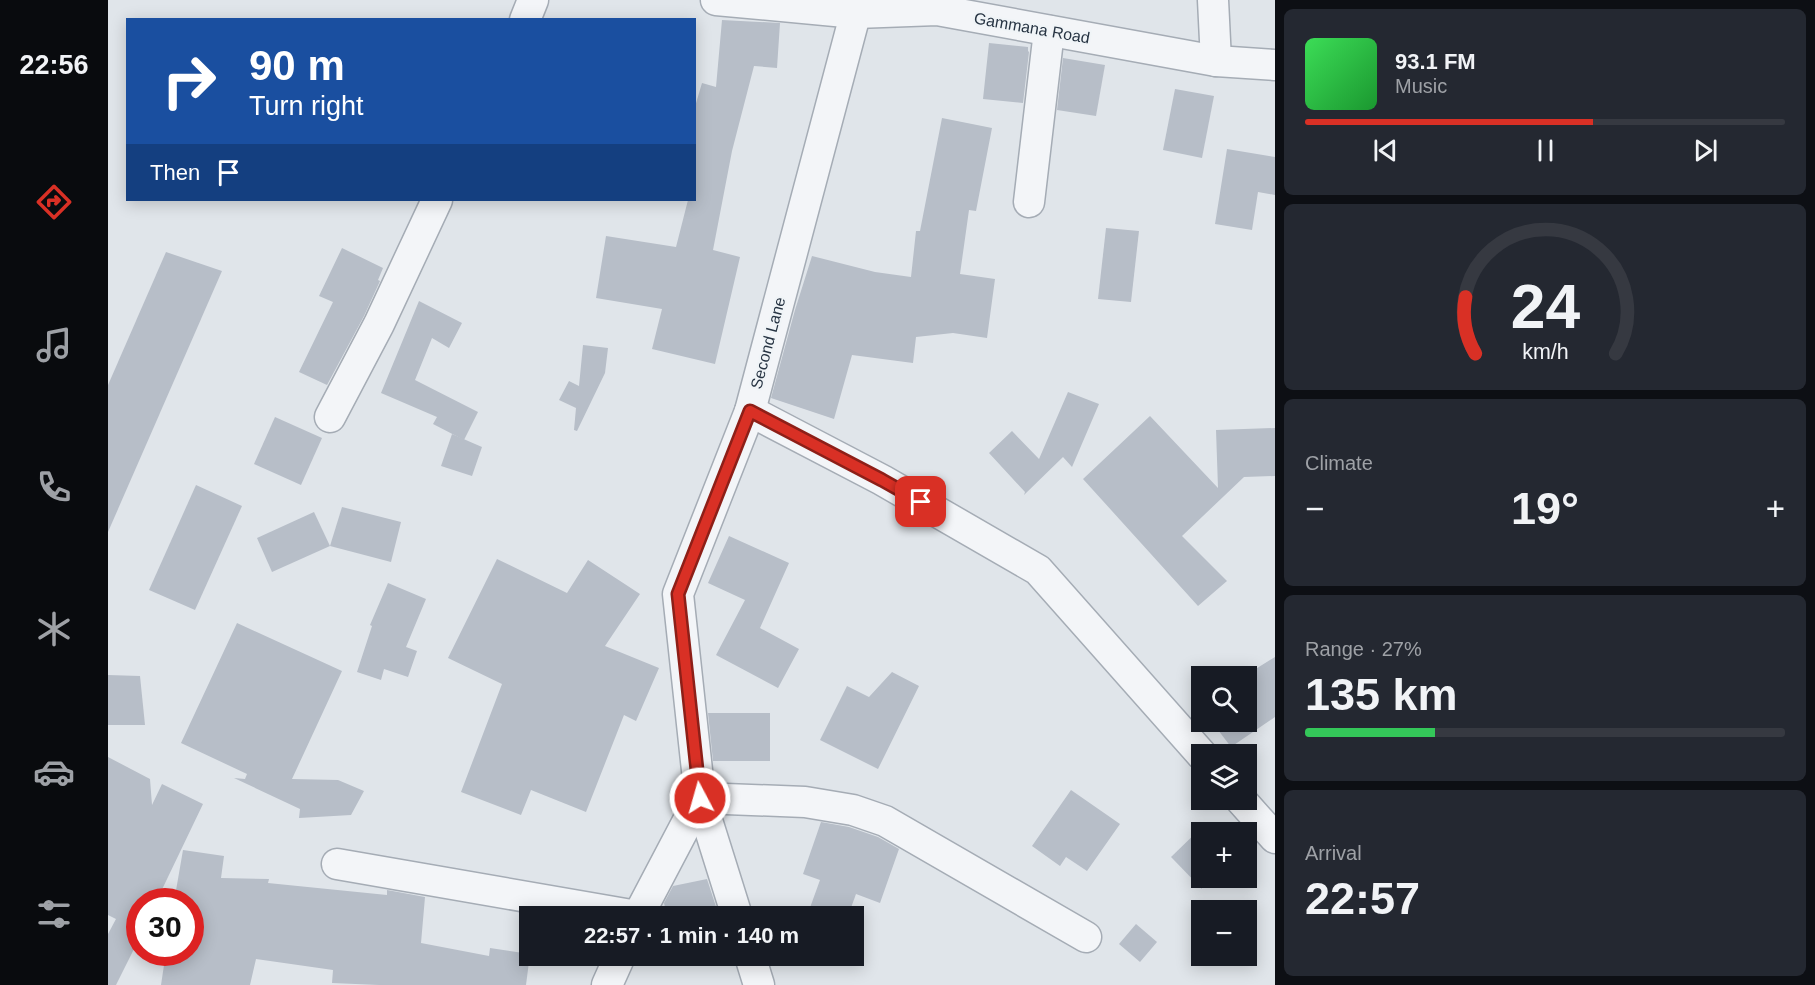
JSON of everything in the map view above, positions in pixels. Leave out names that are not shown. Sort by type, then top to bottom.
[{"type":"street","points":[[526,18],[533,0]]},
{"type":"street","name":"Gammana Road","points":[[716,0],[937,10],[1216,61],[1275,65]]},
{"type":"street","points":[[1213,0],[1216,61]]},
{"type":"street","name":"Second Lane","points":[[734,906],[700,798],[678,594],[750,411],[857,6]]},
{"type":"street","points":[[1029,202],[1049,31]]},
{"type":"street","points":[[330,417],[380,324],[437,201]]},
{"type":"street","points":[[750,411],[882,480],[1038,570],[1192,744]]},
{"type":"street","points":[[642,906],[700,798],[805,802],[854,810],[885,821],[1086,937]]},
{"type":"street","points":[[1250,810],[1275,838]]},
{"type":"street","points":[[337,864],[579,906]]},
{"type":"street","points":[[607,985],[616,966]]},
{"type":"street","points":[[753,966],[759,985]]},
{"type":"building","points":[[722,20],[780,23],[777,68],[754,66],[732,151],[713,250],[740,257],[715,364],[652,349],[662,309],[596,298],[606,236],[676,247],[688,201],[696,201],[696,103],[702,83],[716,87]]},
{"type":"building","points":[[989,43],[1028,47],[1023,103],[983,99]]},
{"type":"building","points":[[1063,58],[1105,65],[1096,116],[1057,110]]},
{"type":"building","points":[[1175,89],[1214,96],[1202,158],[1163,150]]},
{"type":"building","points":[[942,118],[992,128],[976,211],[969,210],[960,274],[995,279],[987,338],[953,333],[916,337],[913,363],[852,355],[834,419],[771,398],[812,256],[875,272],[911,277],[916,231],[920,231]]},
{"type":"building","points":[[1227,149],[1275,157],[1275,195],[1258,192],[1252,230],[1215,224]]},
{"type":"building","points":[[1106,228],[1139,231],[1131,302],[1098,299]]},
{"type":"building","points":[[342,248],[383,268],[378,280],[380,281],[364,316],[327,385],[299,372],[333,302],[319,296]]},
{"type":"building","points":[[166,252],[222,271],[108,532],[108,385]]},
{"type":"building","points":[[419,301],[462,323],[449,348],[432,338],[415,380],[478,412],[464,440],[433,424],[437,417],[381,393]]},
{"type":"building","points":[[583,345],[608,348],[605,373],[577,431],[574,430],[576,408],[559,400],[569,381],[579,386]]},
{"type":"building","points":[[1068,392],[1099,404],[1072,467],[1063,457],[1024,495],[1025,492],[989,453],[1012,431],[1039,459]]},
{"type":"building","points":[[1150,416],[1218,488],[1216,430],[1275,428],[1275,476],[1244,477],[1182,536],[1227,581],[1198,606],[1083,479]]},
{"type":"building","points":[[275,417],[322,438],[301,485],[254,464]]},
{"type":"building","points":[[452,434],[482,447],[472,476],[441,466]]},
{"type":"building","points":[[196,485],[242,506],[195,610],[149,590]]},
{"type":"building","points":[[342,507],[401,522],[391,562],[330,546]]},
{"type":"building","points":[[314,512],[330,546],[272,572],[257,538]]},
{"type":"building","points":[[729,536],[789,563],[760,628],[799,649],[778,688],[716,655],[745,600],[708,583]]},
{"type":"building","points":[[497,559],[567,593],[588,560],[640,594],[605,646],[659,668],[636,721],[624,715],[586,812],[531,790],[521,815],[461,792],[502,684],[448,658]]},
{"type":"building","points":[[388,583],[426,599],[406,647],[417,651],[408,677],[384,669],[381,680],[357,672],[372,626],[370,625]]},
{"type":"building","points":[[237,623],[342,671],[292,779],[338,780],[364,791],[351,815],[299,818],[300,809],[234,778],[245,779],[247,774],[181,743]]},
{"type":"building","points":[[1275,657],[1275,717],[1257,729],[1257,668]]},
{"type":"building","points":[[892,672],[919,686],[878,769],[820,740],[847,686],[869,697]]},
{"type":"building","points":[[108,675],[140,676],[145,725],[108,725]]},
{"type":"building","points":[[708,713],[770,713],[770,761],[713,761]]},
{"type":"building","points":[[1220,732],[1253,732],[1235,744],[1229,744]]},
{"type":"building","points":[[108,757],[150,779],[152,805],[162,784],[203,804],[163,888],[126,888],[126,965],[116,985],[108,985],[108,934],[116,919],[108,915]]},
{"type":"building","points":[[1071,790],[1120,824],[1087,871],[1066,857],[1060,866],[1032,846]]},
{"type":"building","points":[[821,822],[849,827],[878,837],[899,849],[880,903],[856,894],[852,906],[811,906],[820,880],[803,874]]},
{"type":"building","points":[[1191,838],[1191,878],[1171,857]]},
{"type":"building","points":[[183,850],[224,856],[221,878],[269,879],[268,883],[387,895],[387,890],[425,897],[421,943],[489,956],[490,948],[519,952],[519,966],[528,966],[526,985],[332,983],[333,970],[256,959],[250,985],[161,985],[164,966],[204,966],[204,888],[176,888]]},
{"type":"building","points":[[707,879],[716,906],[665,906],[673,886]]},
{"type":"building","points":[[1136,924],[1157,942],[1140,962],[1119,944]]},
{"type":"route","points":[[700,798],[678,594],[750,411],[921,502]]}]
